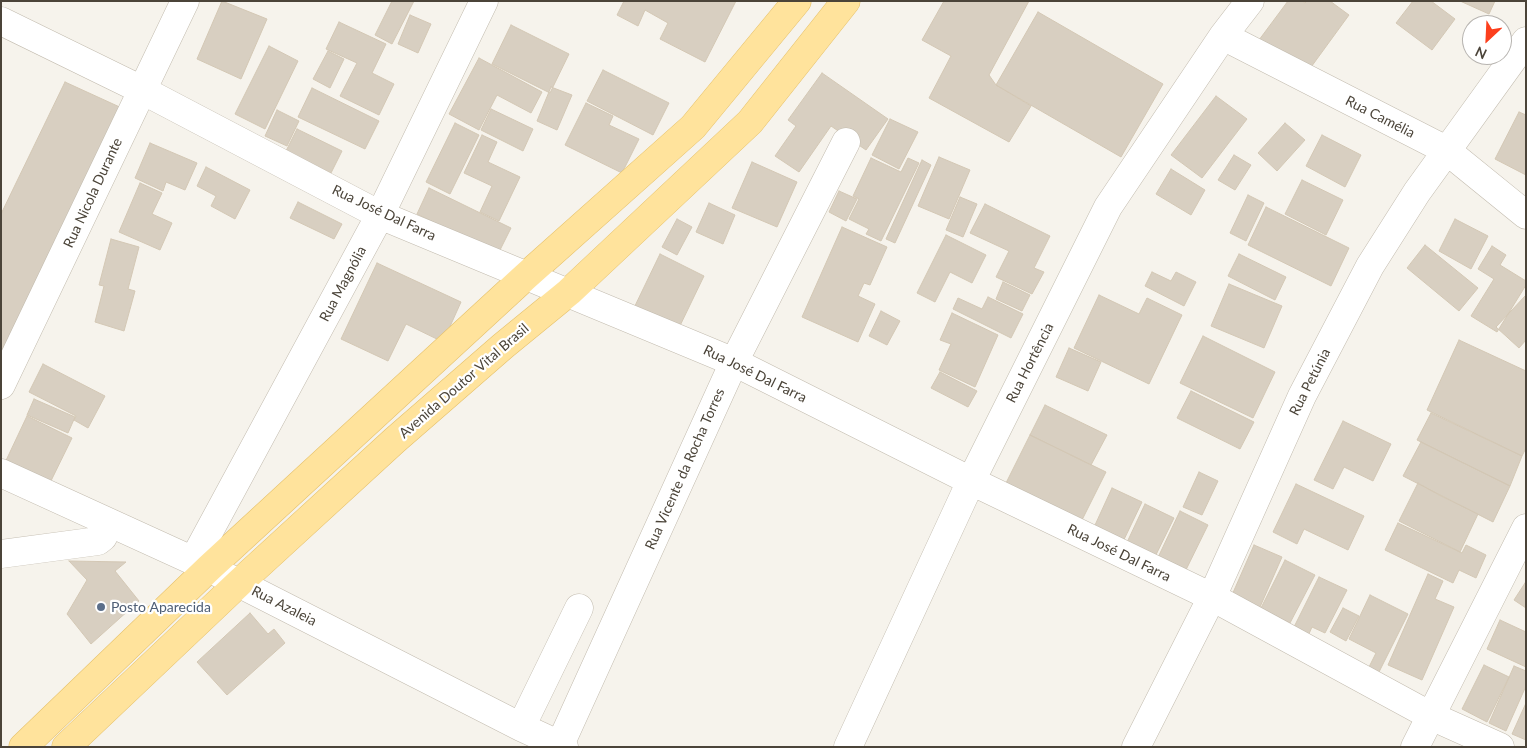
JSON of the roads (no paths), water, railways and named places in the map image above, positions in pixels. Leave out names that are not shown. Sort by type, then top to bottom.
[{"type":"main road","points":[[23,747],[201,565],[693,127],[797,1]]},
{"type":"main road","name":"Avenida Doutor Vital Brasil","points":[[66,747],[239,583],[395,440],[503,346],[569,292],[750,122],[846,1]]},
{"type":"street","name":"Rua Nicola Durante","points":[[1,385],[185,1]]},
{"type":"street","name":"Rua Magnólia","points":[[201,565],[380,215],[484,1]]},
{"type":"street","name":"Rua Hortência","points":[[848,747],[971,482],[1108,207],[1223,36],[1250,1]]},
{"type":"street","name":"Rua José Dal Farra","points":[[1,21],[142,90],[380,215],[734,362],[971,482],[1212,597],[1431,716],[1500,747]]},
{"type":"street","name":"Rua Camélia","points":[[1223,36],[1446,150],[1526,215]]},
{"type":"street","name":"Rua Petúnia","points":[[1136,747],[1212,597],[1302,396],[1370,266],[1446,150],[1526,41]]},
{"type":"street","name":"Rua Vicente da Rocha Torres","points":[[561,746],[734,362],[846,142]]},
{"type":"street","name":"Rua Azaleia","points":[[1,472],[239,583],[561,746]]},
{"type":"street","points":[[1,554],[98,541],[103,537],[109,523]]},
{"type":"street","points":[[1415,747],[1526,528]]},
{"type":"street","points":[[521,727],[579,608]]},
{"type":"place","name":"Posto Aparecida","points":[[101,607]]}]
